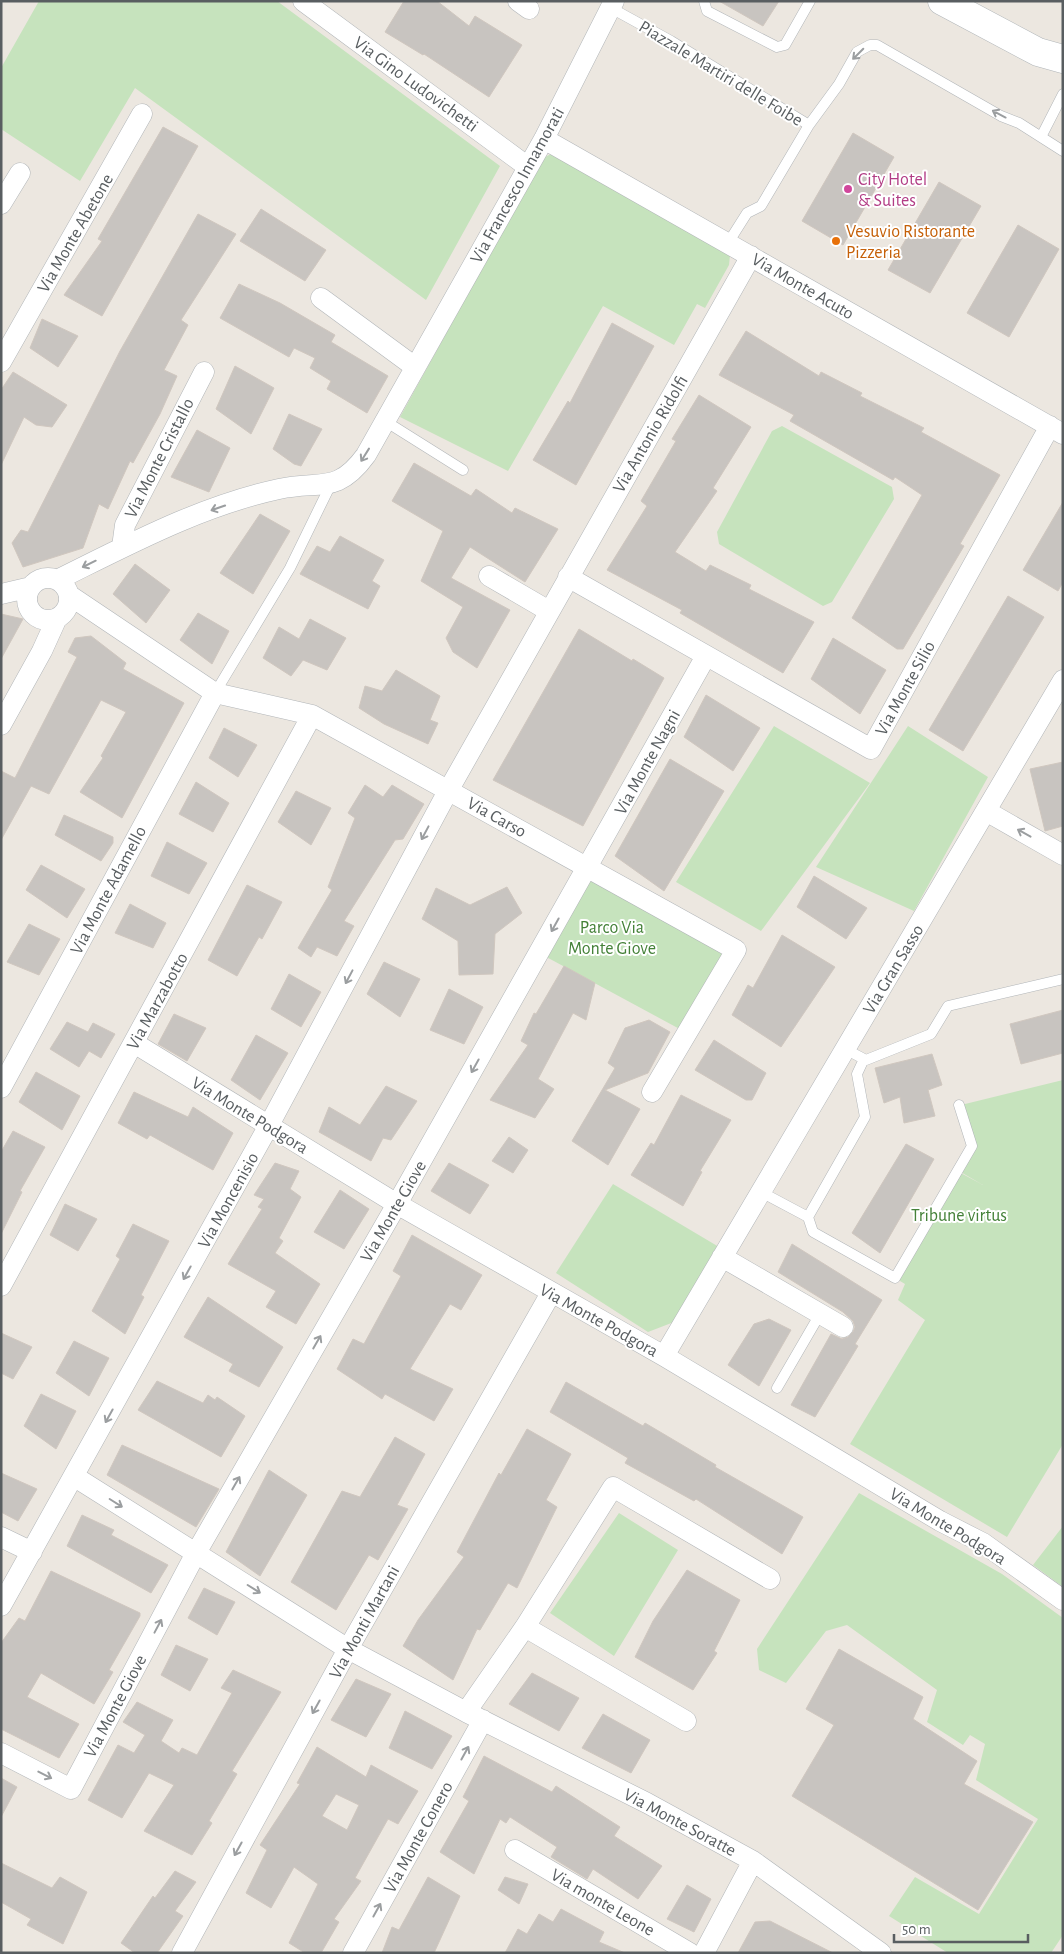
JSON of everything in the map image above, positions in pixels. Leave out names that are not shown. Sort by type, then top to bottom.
[{"type":"main road","points":[[942,1],[1038,52],[1063,59]]},
{"type":"street","name":"Via Gino Ludovichetti","points":[[303,1],[528,167]]},
{"type":"street","name":"Via Francesco Innamorati","points":[[32,604],[43,579],[63,587],[122,547],[194,516],[269,492],[331,484],[342,480],[359,465],[544,139],[613,4]]},
{"type":"street","name":"Via Monte Abetone","points":[[3,354],[142,114]]},
{"type":"street","name":"Via Monte Acuto","points":[[544,139],[1056,430]]},
{"type":"street","points":[[1,204],[20,173]]},
{"type":"street","name":"Via Antonio Ridolfi","points":[[448,790],[751,256]]},
{"type":"street","points":[[321,298],[415,367]]},
{"type":"street","name":"Via Monte Cristallo","points":[[122,547],[124,525],[204,372]]},
{"type":"street","name":"Via Monte Silio","points":[[568,578],[871,749],[1056,430]]},
{"type":"street","points":[[489,576],[549,611]]},
{"type":"street","points":[[1,724],[69,602],[63,587]]},
{"type":"street","name":"Via Carso","points":[[63,587],[109,624],[215,692],[312,715],[736,950],[652,1092]]},
{"type":"street","name":"Via Francesco Innamorati","points":[[1,594],[32,604],[44,619],[60,616]]},
{"type":"street","name":"Via Francesco Innamorati","points":[[1,600],[32,604]]},
{"type":"street","points":[[32,604],[47,641]]},
{"type":"street","name":"Via Carso","points":[[60,616],[109,624]]},
{"type":"street","name":"Via Monte Nagni","points":[[587,867],[706,656]]},
{"type":"street","name":"Via Gran Sasso","points":[[664,1356],[1063,680]]},
{"type":"street","name":"Via Monte Adamello","points":[[1,1088],[215,692]]},
{"type":"street","name":"Via Marzabotto","points":[[1,1286],[312,715]]},
{"type":"street","name":"Via Moncenisio","points":[[1,1606],[75,1477],[268,1126],[448,790]]},
{"type":"street","points":[[986,812],[1063,854]]},
{"type":"street","name":"Via Monte Giove","points":[[1,1753],[72,1789],[196,1553],[397,1204],[587,867]]},
{"type":"street","name":"Via Monte Podgora","points":[[134,1043],[397,1204],[664,1356],[940,1521],[983,1544],[1063,1600]]},
{"type":"street","points":[[722,1257],[843,1327]]},
{"type":"street","name":"Via Monti Martani","points":[[182,1953],[348,1649],[551,1293]]},
{"type":"street","points":[[75,1477],[348,1649]]},
{"type":"street","points":[[475,1716],[525,1627],[613,1487],[770,1579]]},
{"type":"street","points":[[1,1537],[32,1552]]},
{"type":"street","points":[[525,1627],[686,1721]]},
{"type":"street","name":"Via Monte Soratte","points":[[348,1649],[647,1803],[753,1862],[857,1946],[881,1953]]},
{"type":"street","name":"Via Monte Conero","points":[[353,1953],[475,1716]]},
{"type":"street","name":"Via monte Leone","points":[[516,1850],[690,1953]]},
{"type":"street","points":[[704,1953],[753,1862]]},
{"type":"lane","points":[[704,1],[707,11],[777,47],[785,45],[808,2]]},
{"type":"lane","name":"Piazzale Martiri delle Foibe","points":[[613,4],[809,125],[761,206],[747,213],[728,244]]},
{"type":"lane","points":[[809,125],[839,84],[857,52],[870,45],[877,44],[1063,151]]},
{"type":"lane","points":[[1041,137],[1063,94]]},
{"type":"lane","points":[[385,421],[463,470]]},
{"type":"lane","points":[[215,692],[290,568],[331,484]]},
{"type":"lane","points":[[808,1217],[865,1117],[857,1074],[864,1059],[931,1034],[948,1006],[1063,979]]},
{"type":"lane","points":[[846,1049],[864,1059]]},
{"type":"lane","points":[[761,1192],[808,1217],[813,1232],[895,1278],[972,1146],[959,1105]]},
{"type":"lane","points":[[777,1388],[820,1314]]},
{"type":"green space","points":[[39,1],[277,1],[500,166],[426,300],[135,88],[80,181],[1,129],[1,68]]},
{"type":"green space","points":[[551,154],[730,255],[729,265],[705,308],[697,304],[674,345],[603,306],[508,471],[400,417],[543,158]]},
{"type":"green space","points":[[782,426],[892,487],[894,499],[832,602],[823,606],[719,544],[717,532],[772,431]]},
{"type":"green space","points":[[774,726],[870,783],[761,931],[676,882]]},
{"type":"green space","points":[[908,726],[988,777],[914,911],[816,867]]},
{"type":"green space","name":"Parco Via Monte Giove","points":[[587,867],[736,950],[687,1033],[539,953]]},
{"type":"green space","name":"Tribune virtus","points":[[1063,1080],[1063,1444],[1007,1537],[850,1444],[925,1320],[898,1300],[905,1284],[895,1278],[957,1171],[983,1185],[959,1171],[973,1145],[961,1105]]},
{"type":"green space","points":[[613,1184],[719,1247],[674,1322],[648,1332],[556,1273]]},
{"type":"green space","points":[[859,1493],[1002,1574],[1063,1618],[1063,1935],[1051,1953],[948,1953],[889,1916],[915,1877],[979,1914],[1038,1819],[976,1780],[985,1744],[970,1735],[963,1745],[927,1722],[937,1690],[847,1625],[826,1631],[786,1683],[759,1670],[757,1649]]},
{"type":"green space","points":[[619,1513],[678,1550],[614,1656],[550,1613]]},
{"type":"green space","points":[[1063,1526],[1063,1587],[1033,1565]]},
{"type":"building","points":[[404,1],[437,1],[469,26],[475,16],[522,45],[489,97],[424,54],[385,32]]},
{"type":"building","points":[[719,1],[779,1],[763,26]]},
{"type":"building","points":[[163,127],[198,146],[102,316],[64,295],[102,241],[98,239]]},
{"type":"building","name":"City Hotel & Suites","points":[[853,133],[894,157],[843,245],[802,221]]},
{"type":"building","name":"City Hotel & Suites","points":[[939,182],[981,206],[930,293],[888,270]]},
{"type":"building","points":[[261,209],[326,250],[305,281],[240,241]]},
{"type":"building","points":[[198,214],[236,234],[181,320],[188,325],[164,370],[177,376],[160,414],[133,463],[130,461],[108,509],[99,504],[83,548],[23,567],[12,543],[21,530],[28,532],[120,351]]},
{"type":"building","points":[[1018,225],[1059,249],[1009,337],[967,313]]},
{"type":"building","points":[[239,284],[280,303],[335,335],[331,342],[388,376],[367,413],[327,389],[331,381],[310,368],[315,358],[294,348],[289,357],[220,318]]},
{"type":"building","points":[[42,319],[78,336],[58,367],[30,348]]},
{"type":"building","points":[[612,323],[654,346],[576,485],[533,460],[568,401],[570,403]]},
{"type":"building","points":[[746,331],[819,376],[821,372],[862,393],[860,396],[924,428],[921,432],[1000,475],[960,544],[964,546],[903,649],[897,649],[852,618],[922,495],[895,477],[893,480],[790,421],[794,415],[719,375]]},
{"type":"building","points":[[235,366],[274,388],[251,434],[216,409]]},
{"type":"building","points":[[13,372],[67,405],[52,427],[36,425],[24,417],[1,465],[1,390]]},
{"type":"building","points":[[699,395],[751,427],[713,488],[717,491],[675,552],[706,571],[710,565],[751,585],[749,589],[814,622],[783,673],[680,613],[682,610],[607,570],[647,506],[641,501],[676,441],[672,439]]},
{"type":"building","points":[[289,414],[322,429],[301,466],[294,464],[273,449]]},
{"type":"building","points":[[197,430],[230,448],[209,492],[171,477]]},
{"type":"building","points":[[414,463],[471,496],[476,489],[512,513],[515,508],[558,529],[525,582],[470,547],[451,578],[510,610],[477,668],[453,652],[446,638],[463,607],[421,581],[443,531],[392,501]]},
{"type":"building","points":[[1063,502],[1063,582],[1058,591],[1023,570]]},
{"type":"building","points":[[260,514],[290,531],[253,594],[220,573]]},
{"type":"building","points":[[340,536],[384,560],[372,581],[380,586],[368,609],[300,574],[317,546],[330,552]]},
{"type":"building","points":[[135,564],[170,590],[146,623],[113,594]]},
{"type":"building","points":[[1008,596],[1044,617],[963,751],[929,730]]},
{"type":"building","points":[[198,613],[229,631],[212,664],[180,640]]},
{"type":"building","points":[[1,614],[23,619],[1,659]]},
{"type":"building","points":[[310,619],[346,638],[327,670],[303,660],[291,676],[263,658],[279,627],[299,639]]},
{"type":"building","points":[[579,629],[664,678],[583,826],[493,780]]},
{"type":"building","points":[[91,636],[126,663],[123,669],[184,703],[122,818],[80,792],[103,758],[101,756],[126,712],[101,700],[49,794],[31,786],[1,840],[1,771],[15,778],[77,657],[68,652],[75,638]]},
{"type":"building","points":[[833,638],[886,670],[860,714],[811,679]]},
{"type":"building","points":[[396,670],[440,696],[430,720],[438,723],[428,744],[384,724],[359,708],[365,686],[382,691]]},
{"type":"building","points":[[706,695],[760,728],[733,771],[684,737]]},
{"type":"building","points":[[224,728],[257,745],[238,777],[209,758]]},
{"type":"building","points":[[670,759],[724,791],[664,891],[615,856]]},
{"type":"building","points":[[1063,762],[1063,826],[1045,831],[1030,769]]},
{"type":"building","points":[[196,782],[229,803],[213,832],[179,814]]},
{"type":"building","points":[[365,785],[383,797],[392,785],[424,804],[403,839],[395,840],[344,921],[354,926],[337,956],[317,947],[311,957],[298,948],[332,890],[328,887],[355,818],[348,813]]},
{"type":"building","points":[[296,791],[331,808],[311,845],[278,822]]},
{"type":"building","points":[[64,815],[113,837],[113,843],[101,861],[55,835]]},
{"type":"building","points":[[167,842],[207,863],[189,894],[151,876]]},
{"type":"building","points":[[41,865],[85,889],[67,918],[26,890]]},
{"type":"building","points":[[814,876],[867,908],[846,939],[797,907]]},
{"type":"building","points":[[247,885],[282,902],[262,939],[259,937],[237,976],[208,960]]},
{"type":"building","points":[[507,887],[522,913],[495,934],[493,974],[459,975],[458,941],[422,919],[436,888],[470,905]]},
{"type":"building","points":[[130,904],[166,923],[153,948],[115,933]]},
{"type":"building","points":[[29,924],[60,939],[39,975],[7,962]]},
{"type":"building","points":[[782,935],[835,967],[781,1047],[732,1015],[748,985],[753,988]]},
{"type":"building","points":[[384,962],[420,979],[400,1017],[367,994]]},
{"type":"building","points":[[564,966],[595,983],[586,1020],[573,1013],[538,1079],[554,1089],[535,1118],[490,1100],[528,1045],[521,1041],[534,1013],[536,1014]]},
{"type":"building","points":[[289,974],[321,992],[301,1027],[271,1009]]},
{"type":"building","points":[[449,989],[483,1007],[464,1044],[430,1030]]},
{"type":"building","points":[[1063,1010],[1063,1053],[1021,1064],[1010,1024]]},
{"type":"building","points":[[174,1014],[206,1028],[187,1061],[158,1044]]},
{"type":"building","points":[[649,1020],[670,1032],[648,1073],[605,1090],[640,1109],[608,1165],[572,1141],[615,1068],[608,1063],[625,1028]]},
{"type":"building","points":[[67,1022],[88,1032],[93,1023],[115,1034],[101,1058],[89,1051],[79,1067],[50,1049]]},
{"type":"building","points":[[256,1035],[288,1053],[260,1100],[231,1080]]},
{"type":"building","points":[[714,1040],[766,1073],[752,1100],[746,1100],[695,1070]]},
{"type":"building","points":[[932,1054],[942,1085],[928,1090],[935,1116],[904,1123],[900,1097],[884,1103],[875,1068]]},
{"type":"building","points":[[36,1072],[80,1096],[62,1130],[19,1102]]},
{"type":"building","points":[[386,1086],[417,1101],[391,1140],[383,1138],[371,1161],[319,1132],[329,1107],[360,1125]]},
{"type":"building","points":[[134,1092],[188,1117],[193,1107],[233,1133],[213,1170],[150,1135],[147,1139],[118,1123]]},
{"type":"building","points":[[681,1095],[731,1120],[700,1171],[702,1172],[683,1206],[631,1175],[651,1143],[654,1145]]},
{"type":"building","points":[[13,1131],[45,1147],[20,1191],[22,1192],[1,1234],[1,1152]]},
{"type":"building","points":[[509,1137],[528,1150],[513,1173],[492,1161]]},
{"type":"building","points":[[906,1144],[934,1159],[880,1253],[852,1233]]},
{"type":"building","points":[[275,1163],[299,1171],[290,1189],[301,1197],[279,1238],[283,1241],[275,1253],[320,1284],[296,1324],[266,1307],[276,1291],[228,1264],[262,1209],[258,1207],[264,1199],[254,1195]]},
{"type":"building","points":[[449,1163],[489,1185],[470,1214],[431,1191]]},
{"type":"building","points":[[340,1190],[369,1209],[344,1249],[314,1232]]},
{"type":"building","points":[[65,1204],[97,1219],[78,1251],[50,1235]]},
{"type":"building","points":[[133,1224],[169,1241],[141,1295],[144,1297],[125,1334],[92,1311],[120,1259],[116,1256]]},
{"type":"building","points":[[412,1235],[482,1275],[461,1310],[450,1304],[410,1369],[453,1389],[434,1421],[385,1394],[382,1399],[337,1369],[353,1339],[364,1344],[401,1276],[393,1271]]},
{"type":"building","points":[[792,1244],[882,1300],[855,1344],[858,1346],[815,1417],[791,1405],[831,1334],[842,1339],[848,1337],[855,1327],[853,1321],[843,1312],[778,1272]]},
{"type":"building","points":[[208,1297],[283,1347],[259,1387],[229,1371],[233,1364],[184,1337]]},
{"type":"building","points":[[769,1319],[791,1330],[759,1386],[728,1365],[754,1324]]},
{"type":"building","points":[[1,1333],[32,1347],[13,1379],[1,1373]]},
{"type":"building","points":[[74,1341],[109,1358],[89,1396],[56,1373]]},
{"type":"building","points":[[157,1381],[203,1403],[208,1395],[215,1400],[217,1397],[245,1416],[221,1457],[138,1410]]},
{"type":"building","points":[[566,1382],[643,1426],[645,1423],[716,1465],[715,1467],[803,1517],[782,1554],[696,1499],[694,1501],[625,1463],[628,1458],[550,1412]]},
{"type":"building","points":[[41,1394],[76,1411],[56,1449],[24,1426]]},
{"type":"building","points":[[527,1429],[571,1454],[546,1500],[557,1507],[517,1588],[508,1583],[480,1630],[477,1629],[453,1680],[403,1646],[418,1620],[464,1557],[457,1552],[499,1473],[501,1475]]},
{"type":"building","points":[[395,1437],[425,1454],[397,1505],[408,1509],[378,1560],[369,1555],[336,1610],[291,1582],[342,1491],[360,1497]]},
{"type":"building","points":[[122,1445],[219,1489],[196,1527],[107,1475]]},
{"type":"building","points":[[269,1470],[307,1495],[260,1576],[226,1552]]},
{"type":"building","points":[[1,1473],[37,1489],[18,1521],[1,1512]]},
{"type":"building","points":[[82,1515],[114,1530],[111,1535],[168,1565],[151,1593],[67,1546]]},
{"type":"building","points":[[687,1570],[740,1600],[714,1651],[717,1653],[693,1690],[635,1657],[653,1621]]},
{"type":"building","points":[[51,1571],[140,1613],[109,1670],[113,1672],[94,1704],[41,1673],[27,1697],[79,1724],[59,1758],[1,1729],[1,1643],[19,1618],[25,1621]]},
{"type":"building","points":[[204,1588],[235,1602],[217,1635],[188,1618]]},
{"type":"building","points":[[176,1645],[208,1659],[190,1691],[161,1675]]},
{"type":"building","points":[[839,1649],[923,1697],[913,1719],[977,1761],[964,1784],[1033,1822],[978,1910],[792,1796],[834,1725],[806,1709]]},
{"type":"building","points":[[233,1670],[281,1692],[232,1771],[237,1774],[209,1821],[212,1823],[192,1855],[144,1831],[174,1785],[149,1773],[122,1818],[88,1800],[118,1745],[134,1753],[145,1735],[123,1722],[137,1702],[173,1720],[161,1741],[179,1753],[182,1748],[197,1755],[232,1693],[221,1688]]},
{"type":"building","points":[[532,1673],[579,1698],[559,1731],[509,1704]]},
{"type":"building","points":[[356,1679],[391,1694],[366,1737],[331,1720]]},
{"type":"building","points":[[405,1711],[452,1736],[432,1769],[389,1748]]},
{"type":"building","points":[[603,1714],[650,1740],[631,1773],[582,1748]]},
{"type":"building","points":[[317,1747],[366,1777],[371,1765],[418,1791],[398,1824],[388,1819],[355,1878],[361,1881],[334,1919],[339,1922],[321,1953],[305,1953],[289,1943],[318,1884],[294,1867],[271,1908],[246,1893],[267,1850],[260,1845],[300,1784],[297,1783]],"holes":[[[336,1794],[359,1805],[347,1830],[322,1816]]]},
{"type":"building","points":[[484,1756],[552,1792],[556,1786],[620,1827],[614,1836],[662,1866],[638,1899],[593,1869],[587,1879],[551,1857],[557,1847],[510,1817],[506,1823],[500,1819],[474,1874],[440,1852],[469,1801],[463,1797]]},
{"type":"building","points":[[1,1778],[17,1787],[1,1817]]},
{"type":"building","points":[[1,1863],[52,1888],[60,1877],[87,1892],[63,1944],[27,1925],[31,1919],[1,1902]]},
{"type":"building","points":[[175,1871],[196,1882],[175,1911],[183,1916],[157,1953],[135,1953],[121,1943],[153,1896],[155,1898]]},
{"type":"building","points":[[428,1877],[460,1896],[434,1953],[382,1953],[392,1927],[399,1930]]},
{"type":"building","points":[[505,1877],[528,1884],[519,1904],[498,1890]]},
{"type":"building","points":[[687,1885],[711,1899],[694,1932],[667,1919]]},
{"type":"building","points":[[561,1909],[604,1932],[599,1942],[625,1953],[505,1953],[518,1929],[527,1934],[539,1914],[553,1922]]},
{"type":"building","points":[[770,1921],[833,1953],[738,1953],[755,1922]]},
{"type":"place","name":"City Hotel & Suites","points":[[848,189]]},
{"type":"place","name":"Vesuvio Ristorante Pizzeria","points":[[836,241]]}]
